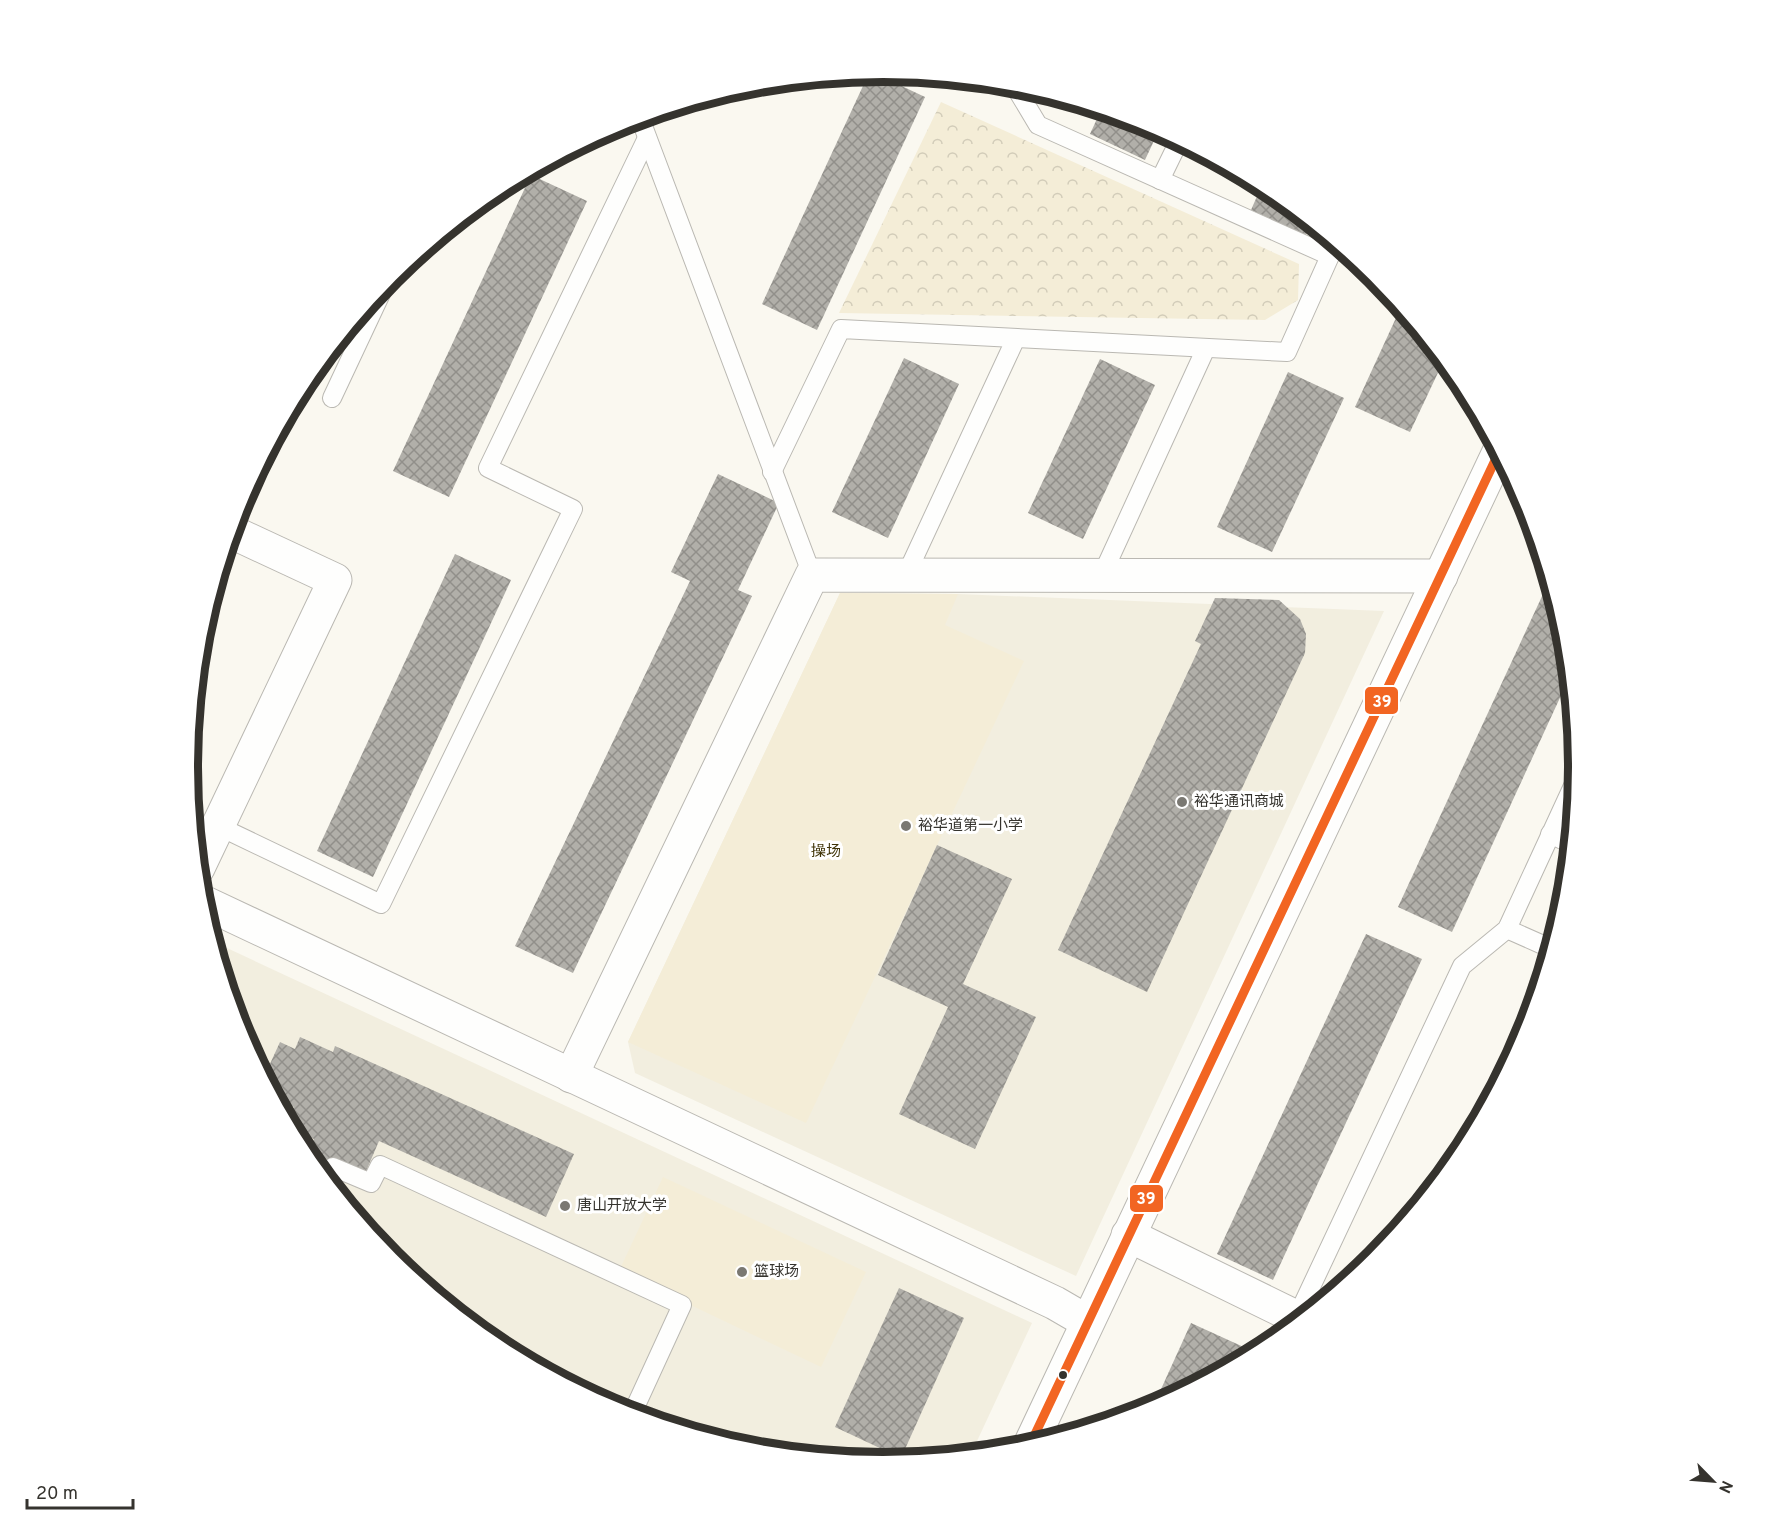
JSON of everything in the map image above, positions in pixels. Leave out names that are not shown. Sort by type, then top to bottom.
[{"type":"street","points":[[1034,1435],[1086,1321],[1495,460]]},
{"type":"street","points":[[204,856],[335,580],[239,535]]},
{"type":"street","points":[[571,1076],[812,574],[1441,576]]},
{"type":"street","points":[[213,907],[1055,1303],[1086,1321]]},
{"type":"street","points":[[1128,1235],[1290,1319]]},
{"type":"lane","points":[[1023,97],[1038,125],[1160,180],[1332,250]]},
{"type":"lane","points":[[643,127],[812,574]]},
{"type":"lane","points":[[218,826],[381,904],[573,509],[488,468],[647,138]]},
{"type":"lane","points":[[1160,180],[1175,148]]},
{"type":"lane","points":[[772,472],[841,329],[1287,352],[1333,250]]},
{"type":"lane","points":[[332,398],[373,311]]},
{"type":"lane","points":[[906,575],[1016,338]]},
{"type":"lane","points":[[1102,575],[1206,348]]},
{"type":"lane","points":[[1303,1310],[1462,966],[1506,929],[1567,797]]},
{"type":"lane","points":[[1550,834],[1564,841]]},
{"type":"lane","points":[[1506,929],[1545,946]]},
{"type":"lane","points":[[331,1172],[333,1167],[371,1183],[380,1165],[682,1305],[636,1406]]},
{"type":"shaded area","name":"裕华道第一小学","points":[[840,593],[958,594],[1384,611],[1076,1276],[635,1073],[628,1042]]},
{"type":"shaded area","name":"唐山开放大学","points":[[222,946],[1032,1323],[973,1447],[884,1452],[794,1447],[706,1429],[663,1416],[581,1382],[541,1361],[466,1311],[399,1252],[340,1185],[290,1110],[269,1070],[235,988]]},
{"type":"green space","points":[[941,102],[1299,264],[1298,300],[1265,320],[839,313]]},
{"type":"green space","name":"操场","points":[[840,593],[958,594],[945,625],[1024,661],[806,1123],[628,1042]]},
{"type":"green space","name":"篮球场","points":[[663,1177],[866,1272],[821,1367],[619,1271]]},
{"type":"building","points":[[894,82],[925,97],[817,330],[762,304],[864,83]]},
{"type":"building","points":[[1098,117],[1155,139],[1145,160],[1090,134]]},
{"type":"building","points":[[536,177],[587,201],[449,497],[393,471],[527,183]]},
{"type":"building","points":[[1258,194],[1308,230],[1306,235],[1251,210]]},
{"type":"building","points":[[1398,314],[1440,368],[1410,432],[1355,407]]},
{"type":"building","points":[[904,358],[959,384],[888,538],[832,512]]},
{"type":"building","points":[[1100,359],[1155,385],[1083,539],[1028,513]]},
{"type":"building","points":[[1288,372],[1344,398],[1272,552],[1217,527]]},
{"type":"building","points":[[718,474],[779,503],[738,590],[752,596],[573,973],[515,946],[690,581],[671,572]]},
{"type":"building","points":[[455,554],[511,580],[373,877],[317,851]]},
{"type":"building","points":[[1545,590],[1564,689],[1452,932],[1398,907]]},
{"type":"building","name":"裕华通讯商城","points":[[1215,598],[1279,600],[1300,619],[1306,634],[1305,653],[1147,992],[1058,950],[1201,644],[1195,641]]},
{"type":"building","points":[[937,845],[1012,879],[963,984],[1036,1017],[975,1149],[899,1114],[948,1007],[878,975]]},
{"type":"building","points":[[1366,934],[1422,959],[1273,1280],[1217,1254]]},
{"type":"building","points":[[300,1037],[333,1052],[335,1046],[574,1154],[546,1217],[379,1141],[364,1176],[319,1156],[312,1144],[314,1139],[306,1136],[292,1113],[294,1107],[287,1104],[268,1068],[280,1042],[295,1049]]},
{"type":"building","points":[[899,1288],[964,1318],[904,1452],[888,1452],[835,1427]]},
{"type":"building","points":[[1191,1323],[1246,1348],[1226,1361],[1159,1394]]},
{"type":"transit line","name":"39","points":[[1035,1435],[1495,460]]},
{"type":"place","name":"裕华通讯商城","points":[[1182,802]]},
{"type":"place","name":"裕华道第一小学","points":[[906,826]]},
{"type":"place","name":"唐山开放大学","points":[[565,1206]]},
{"type":"place","name":"篮球场","points":[[742,1272]]}]
